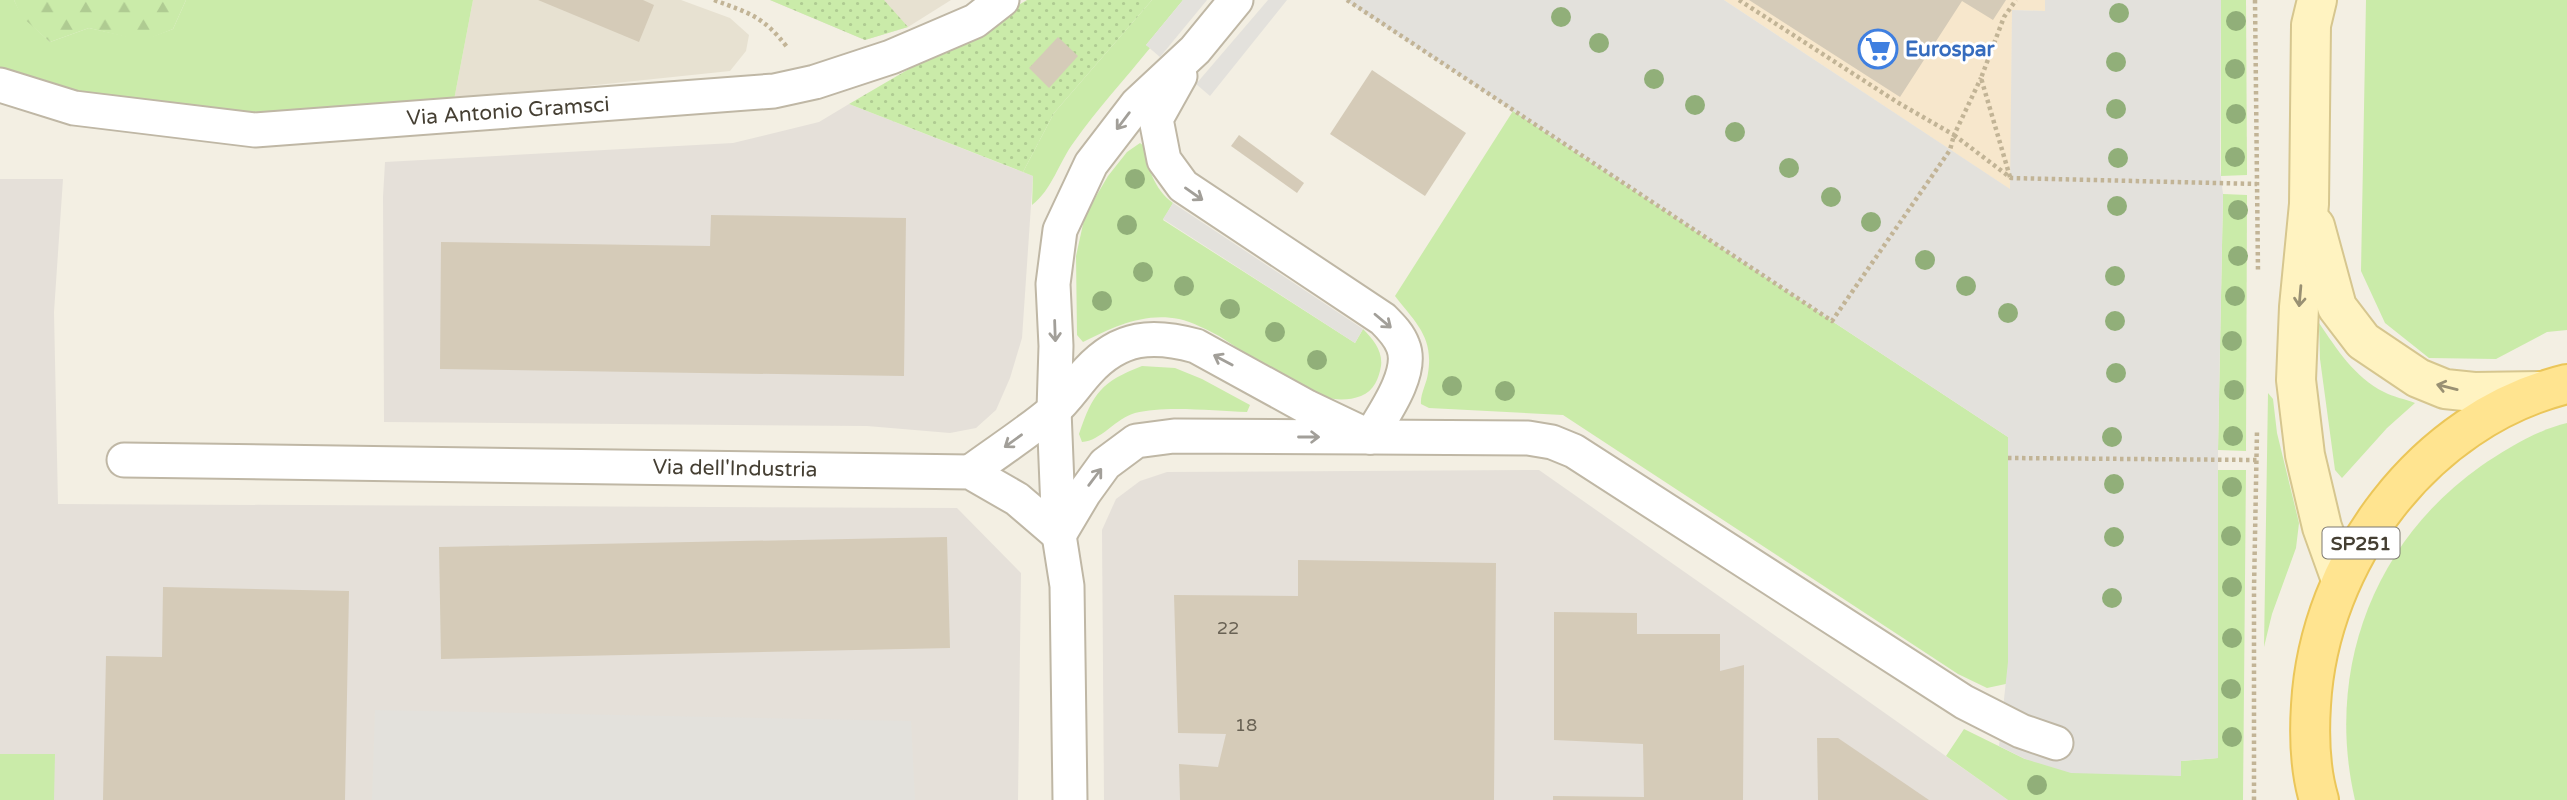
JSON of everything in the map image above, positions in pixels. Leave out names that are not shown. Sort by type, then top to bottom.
[{"type":"main road","name":"SP251","points":[[2311,8],[2309,204],[2299,307],[2296,380],[2305,456],[2322,527],[2341,580]]},
{"type":"main road","name":"SP251","points":[[2309,204],[2337,307],[2363,341],[2418,378],[2445,388],[2474,392],[2553,388]]},
{"type":"main road","name":"SP251","points":[[2314,795],[2309,733],[2312,681],[2323,629],[2341,580],[2375,519],[2421,466],[2476,423],[2553,388]]},
{"type":"street","name":"Via Antonio Gramsci","points":[[0,85],[74,108],[255,130],[774,91],[815,82],[891,57],[975,21],[1002,0]]},
{"type":"street","points":[[1070,800],[1067,586],[1059,535],[1054,410],[1056,346],[1053,284],[1060,230],[1091,164],[1136,104],[1195,50],[1236,0]]},
{"type":"street","points":[[1195,50],[1156,119],[1164,160],[1183,186],[1383,319],[1395,332],[1405,349],[1403,381],[1370,438]]},
{"type":"street","points":[[970,472],[1054,410],[1090,368],[1107,353],[1138,340],[1158,339],[1196,346],[1370,438]]},
{"type":"street","points":[[1059,535],[1105,464],[1136,441],[1174,436],[1528,438],[1552,442],[1574,451],[1964,702],[2021,731],[2056,743]]},
{"type":"street","name":"Via dell'Industria","points":[[124,460],[970,472],[1017,499],[1059,535]]},
{"type":"path","points":[[714,0],[757,16],[774,30],[815,82]]},
{"type":"path","points":[[1347,0],[1832,321],[1950,150],[2004,17],[2016,0]]},
{"type":"path","points":[[1739,0],[1897,102],[1954,135],[2011,178],[2257,184]]},
{"type":"path","points":[[1981,78],[2011,178]]},
{"type":"path","points":[[2008,458],[2257,460]]},
{"type":"shaded area","points":[[473,0],[681,0],[730,18],[749,35],[746,51],[730,71],[454,100]]},
{"type":"shaded area","points":[[770,0],[951,0],[908,27],[865,40]]},
{"type":"shaded area","points":[[1183,0],[1207,0],[1160,57],[1146,45]]},
{"type":"shaded area","points":[[1268,0],[1287,0],[1210,96],[1196,84]]},
{"type":"shaded area","points":[[1345,0],[1724,0],[2010,189],[2012,10],[2045,11],[2045,0],[2221,0],[2220,170],[2223,194],[2218,450],[2218,758],[2181,761],[2181,776],[2071,773],[2025,759],[1999,746],[2008,662],[2008,437]]},
{"type":"shaded area","points":[[1724,0],[2045,0],[2045,11],[2012,10],[2011,190]]},
{"type":"shaded area","points":[[849,104],[1033,176],[1022,338],[1010,378],[996,410],[976,428],[950,433],[867,426],[384,422],[385,162],[733,143],[819,122]]},
{"type":"shaded area","points":[[0,179],[63,179],[54,312],[58,504],[957,508],[1021,573],[1018,800],[0,800]]},
{"type":"shaded area","points":[[1173,203],[1363,329],[1355,343],[1163,219]]},
{"type":"shaded area","points":[[1539,470],[2008,800],[1104,800],[1102,530],[1116,499],[1140,481],[1167,472]]},
{"type":"shaded area","points":[[375,710],[911,721],[915,800],[372,800]]},
{"type":"green space","points":[[0,0],[14,0],[22,16],[50,42],[89,28],[143,40],[173,29],[186,0],[473,0],[454,100],[246,113],[44,89],[0,73]]},
{"type":"green space","points":[[14,0],[186,0],[173,29],[143,41],[89,28],[50,42],[21,16]]},
{"type":"green space","points":[[770,0],[884,0],[908,27],[865,40]]},
{"type":"green space","points":[[1027,0],[1152,0],[1054,113],[1023,172],[849,104]]},
{"type":"green space","points":[[1152,0],[1183,0],[1146,45],[1150,48],[1083,130],[1045,192],[1032,205],[1033,176],[1023,172],[1054,113]]},
{"type":"green space","points":[[2221,0],[2246,0],[2247,175],[2221,176]]},
{"type":"green space","points":[[2366,0],[2567,0],[2567,330],[2547,332],[2496,359],[2429,358],[2385,323],[2361,271]]},
{"type":"green space","points":[[1513,111],[2008,437],[2008,662],[2015,682],[1987,688],[1958,674],[1563,415],[1429,408],[1421,404],[1428,373],[1428,349],[1416,322],[1395,296]]},
{"type":"green space","points":[[1140,143],[1144,146],[1157,185],[1173,203],[1163,220],[1355,343],[1363,329],[1367,333],[1376,346],[1381,361],[1377,379],[1369,391],[1361,396],[1343,400],[1306,391],[1268,370],[1219,336],[1179,319],[1141,319],[1117,326],[1083,342],[1077,335],[1076,256],[1085,215],[1108,176],[1127,152]]},
{"type":"green space","points":[[2223,194],[2247,195],[2246,451],[2218,450]]},
{"type":"green space","points":[[2319,323],[2347,362],[2364,379],[2388,394],[2415,403],[2387,428],[2342,478],[2335,470],[2320,359]]},
{"type":"green space","points":[[1142,366],[1175,368],[1250,405],[1247,412],[1175,409],[1135,413],[1096,438],[1082,442],[1079,434],[1089,408],[1100,391],[1117,378]]},
{"type":"green space","points":[[2268,393],[2273,399],[2277,433],[2299,523],[2296,548],[2272,614],[2264,647]]},
{"type":"green space","points":[[2567,423],[2567,800],[2355,800],[2347,752],[2347,704],[2353,658],[2366,613],[2386,571],[2412,532],[2443,497],[2481,466],[2511,447],[2533,435]]},
{"type":"green space","points":[[2218,470],[2246,470],[2243,800],[2008,800],[1946,756],[1964,729],[2025,759],[2181,776],[2181,761],[2218,758]]},
{"type":"green space","points":[[0,754],[55,754],[54,800],[0,800]]},
{"type":"building","points":[[538,0],[643,0],[654,5],[639,42]]},
{"type":"building","name":"Eurospar","points":[[1749,0],[2006,0],[1993,20],[1962,1],[1900,97]]},
{"type":"building","points":[[1058,37],[1078,56],[1049,88],[1029,68]]},
{"type":"building","points":[[1372,70],[1466,133],[1425,196],[1330,134]]},
{"type":"building","points":[[1239,135],[1304,183],[1297,193],[1231,146]]},
{"type":"building","points":[[711,215],[906,218],[904,376],[440,369],[441,242],[710,246]]},
{"type":"building","points":[[947,537],[950,648],[441,659],[439,547]]},
{"type":"building","points":[[1298,560],[1496,563],[1494,800],[1180,800],[1179,764],[1218,767],[1226,734],[1178,733],[1174,595],[1298,596]]},
{"type":"building","points":[[163,587],[349,591],[345,800],[103,800],[106,656],[162,657]]},
{"type":"building","points":[[1554,612],[1637,613],[1637,634],[1720,634],[1720,671],[1744,665],[1743,800],[1553,800],[1553,796],[1644,797],[1643,744],[1554,740]]},
{"type":"building","points":[[1817,738],[1838,738],[1929,800],[1818,800]]},
{"type":"place","name":"Eurospar","points":[[1878,49]]}]
